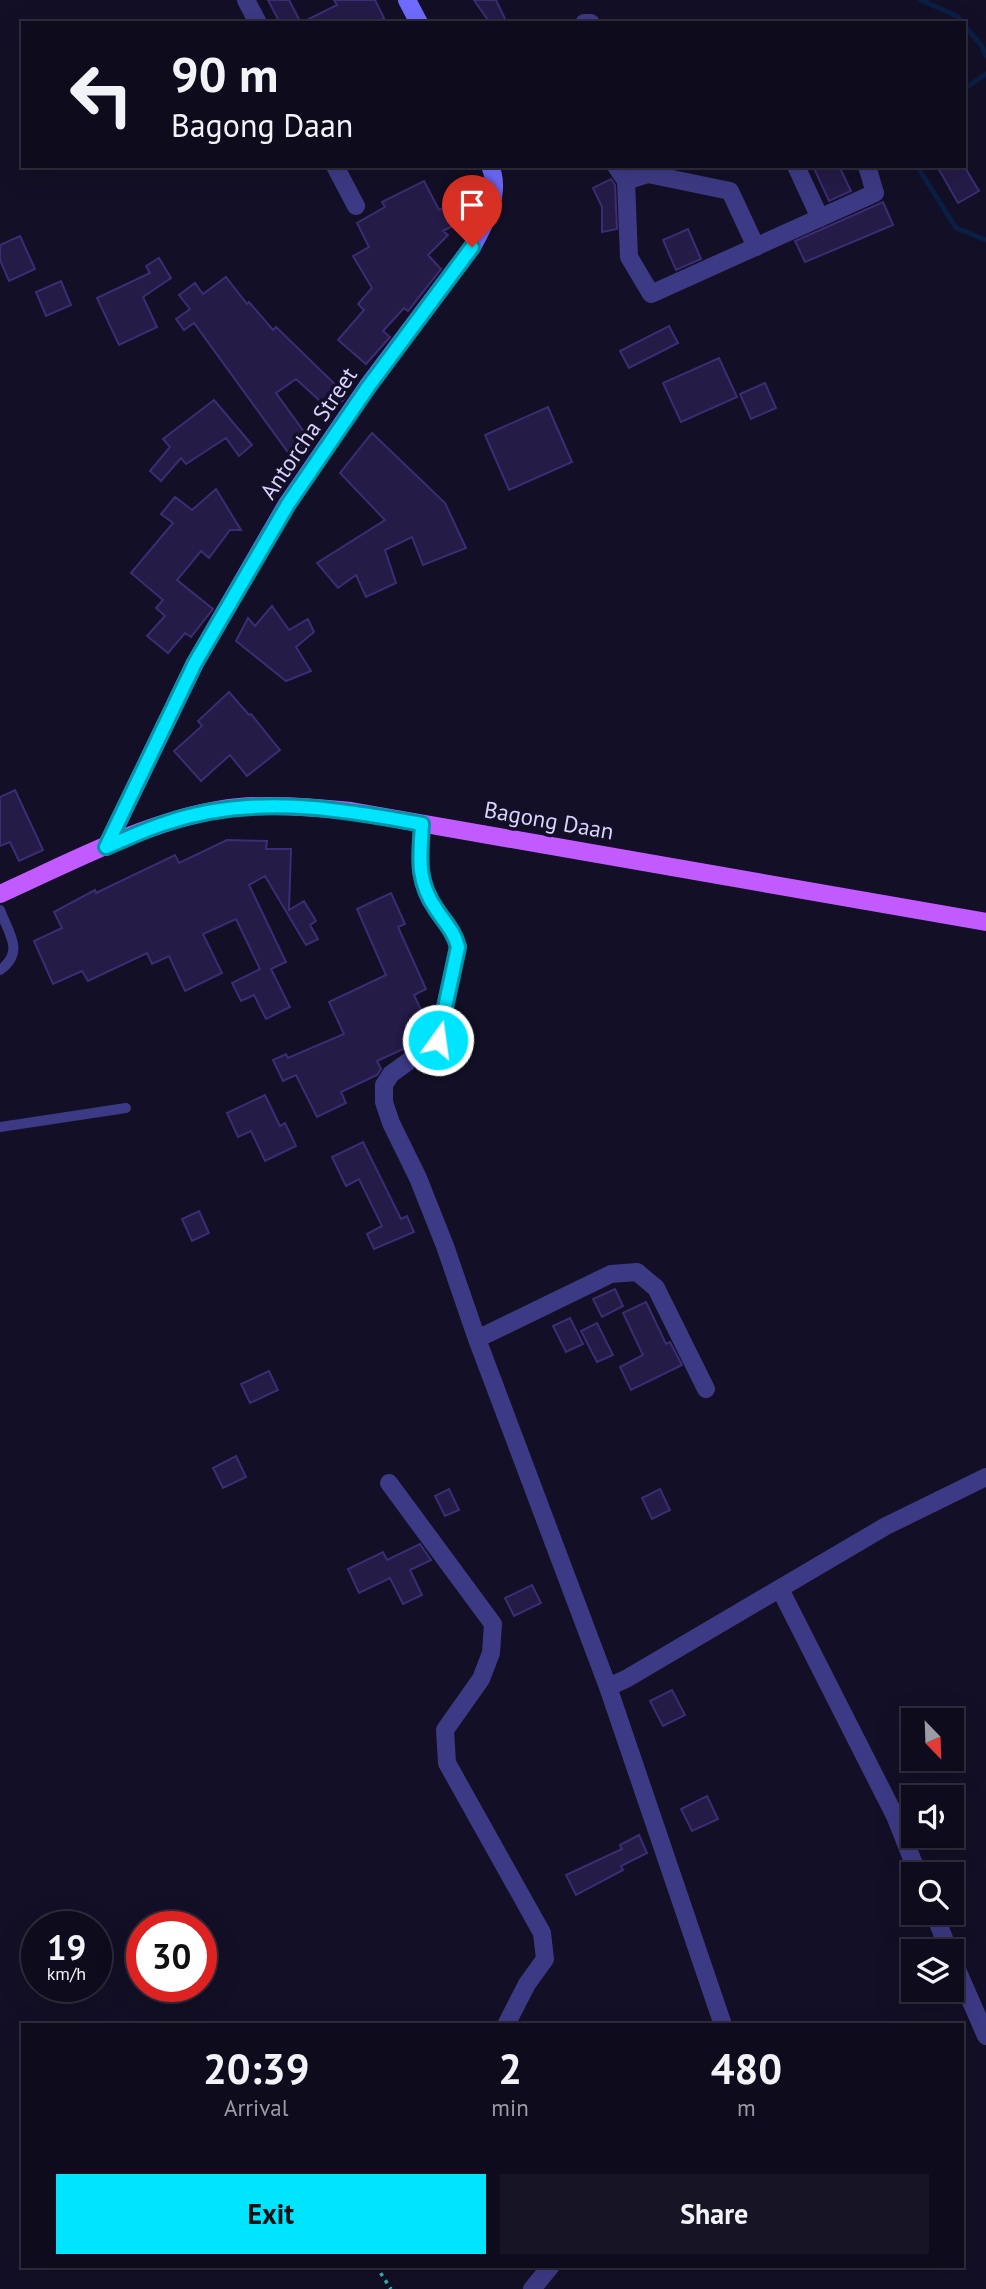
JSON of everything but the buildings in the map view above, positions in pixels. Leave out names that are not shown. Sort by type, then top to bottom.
[{"type":"main road","points":[[407,0],[418,21]]},
{"type":"main road","name":"Antorcha Street","points":[[106,847],[195,663],[288,504],[368,387],[472,247],[485,224],[493,199],[494,168]]},
{"type":"main road","name":"Bagong Daan","points":[[0,894],[167,822],[238,807],[283,805],[329,808],[986,922]]},
{"type":"street","points":[[246,0],[257,21]]},
{"type":"street","points":[[336,168],[356,206]]},
{"type":"street","points":[[797,168],[820,218]]},
{"type":"street","points":[[756,247],[730,191],[648,174],[621,174],[629,257],[651,294],[756,247],[875,193],[868,168]]},
{"type":"street","points":[[422,824],[420,875],[436,910],[455,936],[458,947],[438,1040],[391,1074],[384,1085],[384,1102],[445,1246],[477,1339],[608,1687],[722,2023]]},
{"type":"street","points":[[477,1339],[611,1274],[637,1272],[656,1288],[706,1389]]},
{"type":"street","points":[[608,1687],[780,1590],[886,1526],[986,1477]]},
{"type":"street","points":[[388,1483],[493,1624],[491,1653],[481,1679],[445,1730],[447,1763],[542,1933],[545,1959],[527,1984],[507,2023]]},
{"type":"street","points":[[780,1590],[895,1816],[913,1862]]},
{"type":"street","points":[[964,1986],[986,2036]]},
{"type":"street","points":[[532,2289],[549,2268]]},
{"type":"lane","points":[[0,910],[14,947],[14,956],[0,970]]},
{"type":"lane","points":[[0,1127],[126,1108]]},
{"type":"path","points":[[377,2268],[391,2289]]},
{"type":"waterway","points":[[921,0],[957,16],[961,21]]},
{"type":"waterway","points":[[966,27],[982,46],[986,56]]},
{"type":"waterway","points":[[966,88],[986,74]]},
{"type":"waterway","points":[[918,168],[956,228],[986,240]]},
{"type":"route","points":[[438,1040],[458,947],[455,936],[436,910],[420,875],[422,824],[334,809],[283,805],[238,807],[167,822],[106,847],[195,663],[288,504],[368,387],[472,247]]}]
